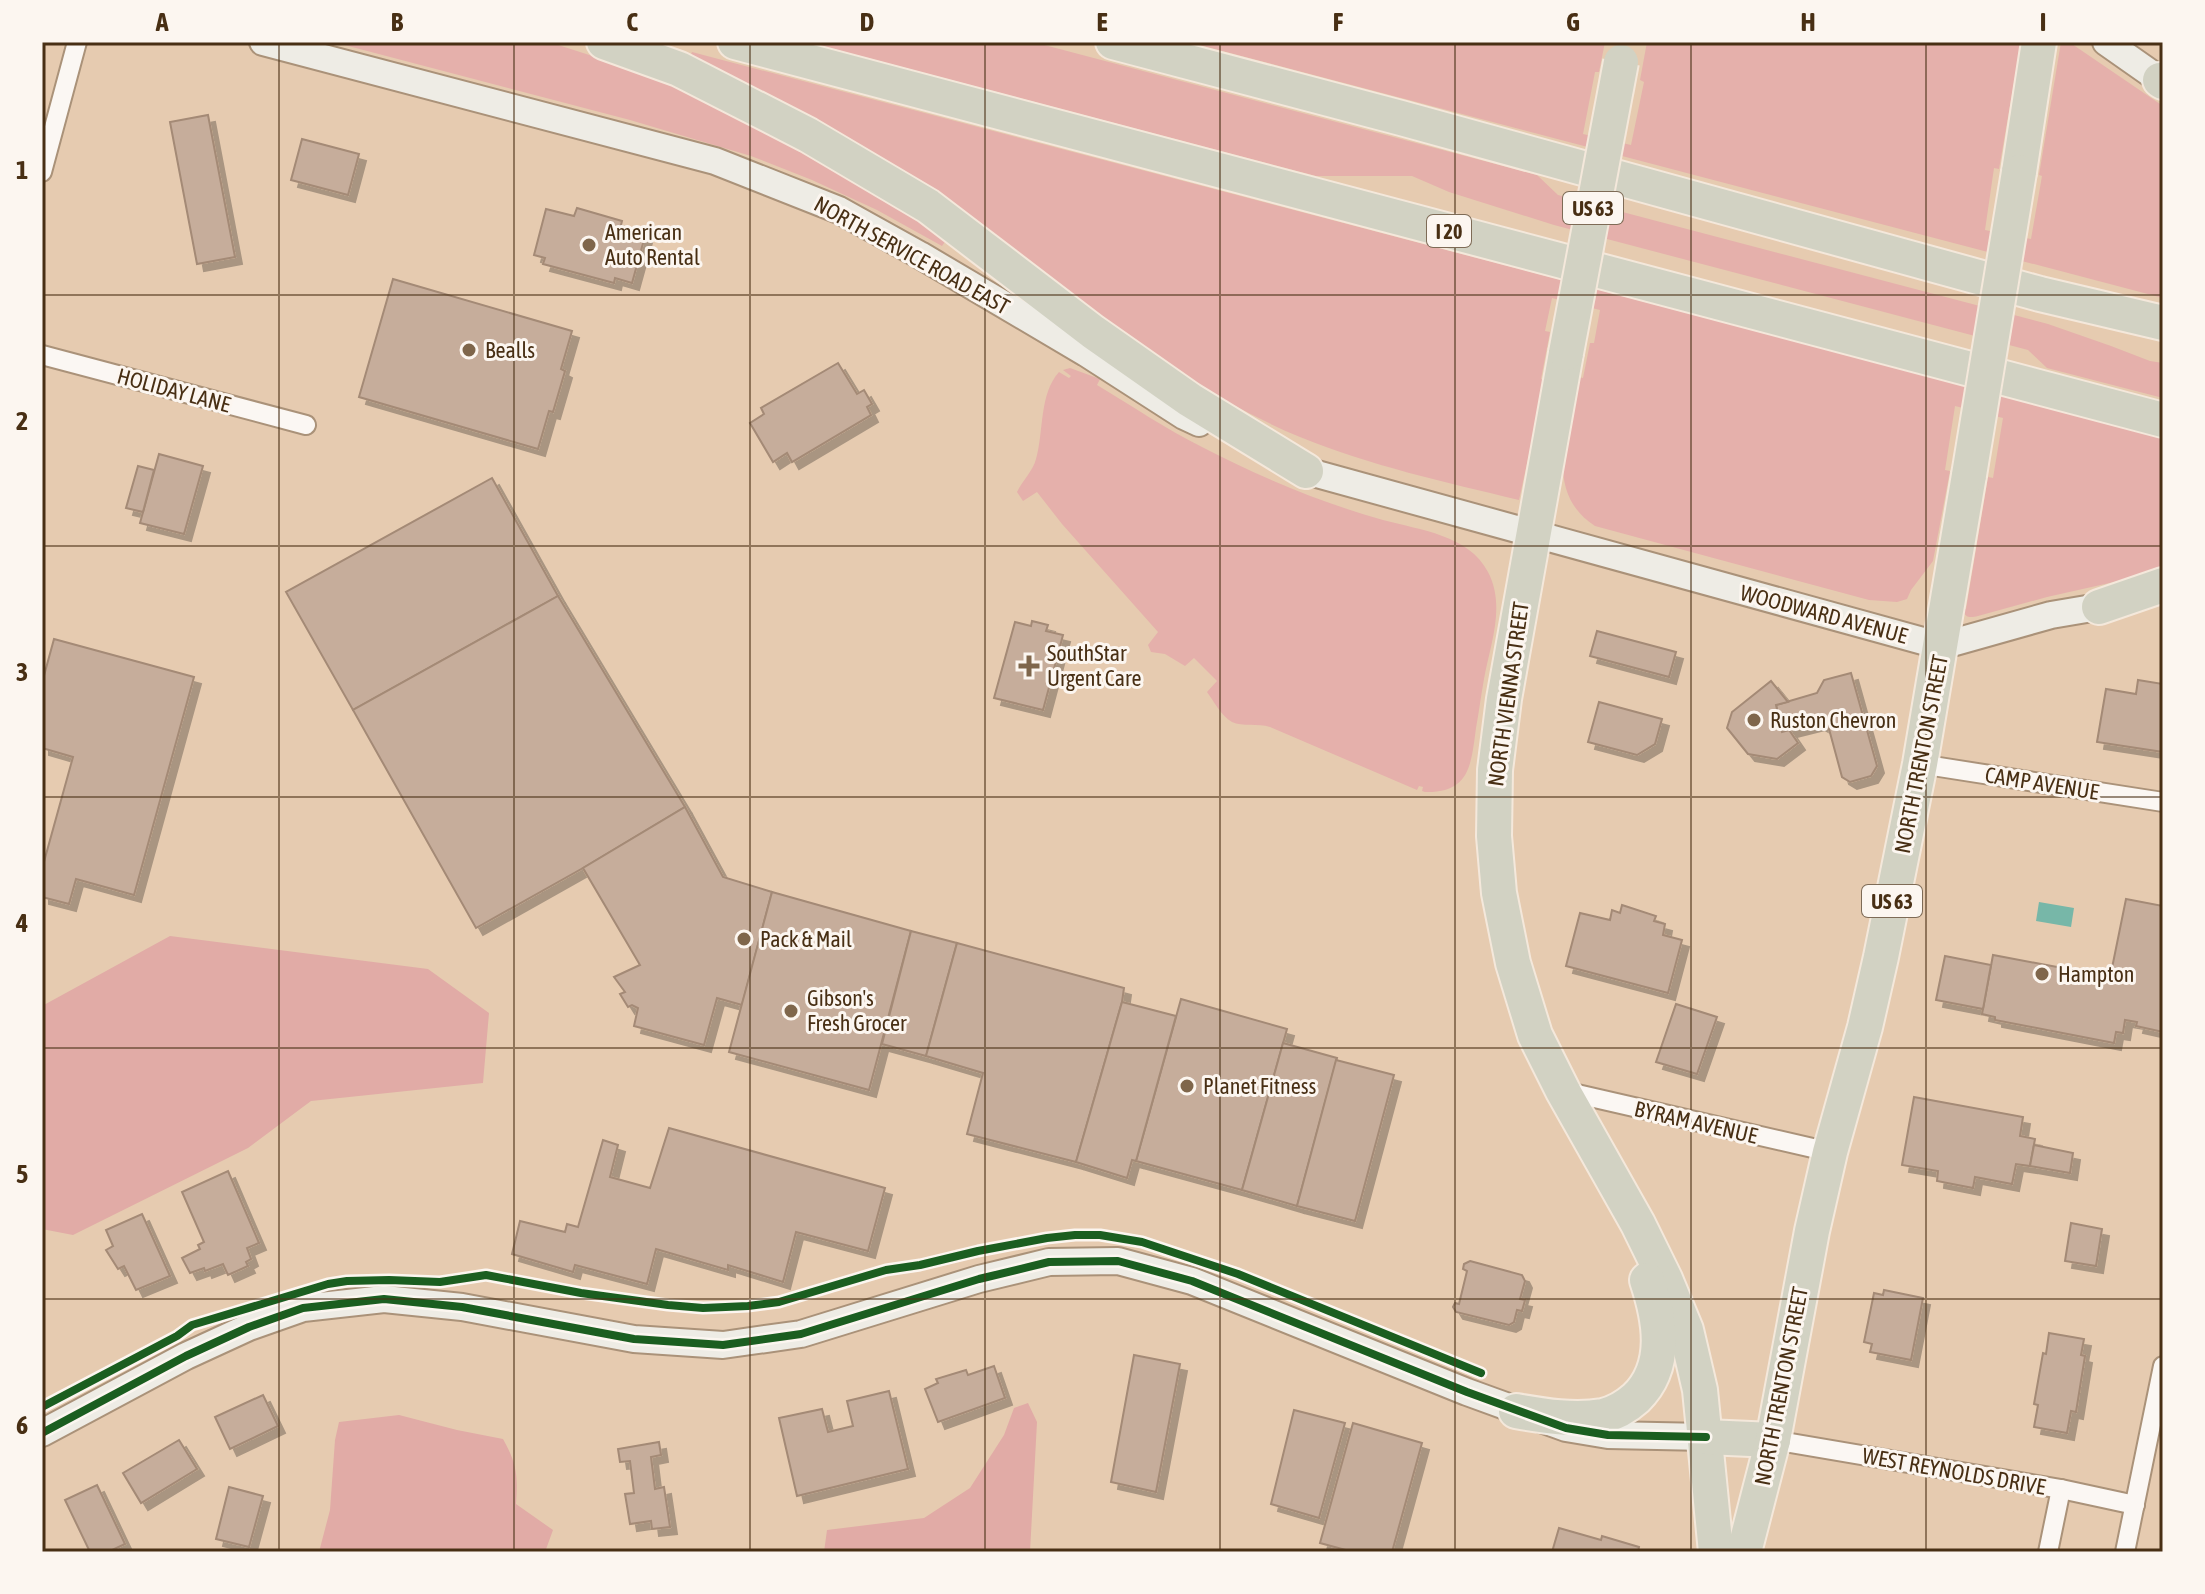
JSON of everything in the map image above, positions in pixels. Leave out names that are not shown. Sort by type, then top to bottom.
[{"type":"highway","points":[[604,42],[679,69],[808,135],[928,206],[1093,332],[1190,400],[1306,471]]},
{"type":"highway","name":"I 20","points":[[735,42],[2163,420]]},
{"type":"highway","points":[[1113,42],[2040,294],[2163,323]]},
{"type":"highway","name":"NORTH TRENTON STREET","points":[[1744,1552],[1773,1440],[1809,1246],[1830,1152],[1865,1027],[1920,764],[2039,42]]},
{"type":"highway","name":"NORTH VIENNA STREET","points":[[1623,52],[1502,713],[1493,786],[1494,836],[1499,893],[1513,963],[1535,1035],[1659,1267],[1686,1330],[1700,1390],[1716,1552]]},
{"type":"highway","points":[[2099,607],[2163,585]]},
{"type":"highway","points":[[1516,1411],[1545,1416],[1603,1416],[1627,1405],[1655,1371],[1660,1335],[1655,1306],[1635,1241],[1608,1171]]},
{"type":"highway","points":[[1706,1437],[1773,1440]]},
{"type":"main road","name":"NORTH SERVICE ROAD EAST","points":[[263,42],[715,161],[839,210],[1031,320],[1184,416],[1306,471],[1533,535]]},
{"type":"main road","points":[[2106,42],[2162,81]]},
{"type":"main road","name":"WOODWARD AVENUE","points":[[1533,535],[1941,646]]},
{"type":"main road","points":[[1941,646],[2051,615],[2163,598]]},
{"type":"main road","points":[[42,1433],[186,1356],[249,1327],[303,1308],[384,1299],[462,1307],[634,1339],[723,1345],[801,1334],[979,1279],[1049,1262],[1118,1261],[1192,1281],[1516,1411],[1587,1433],[1706,1437]]},
{"type":"street","points":[[42,172],[77,42]]},
{"type":"street","name":"HOLIDAY LANE","points":[[42,355],[306,425]]},
{"type":"street","name":"CAMP AVENUE","points":[[1920,764],[2163,802]]},
{"type":"street","name":"BYRAM AVENUE","points":[[1563,1091],[1830,1152]]},
{"type":"street","points":[[2125,1552],[2163,1366]]},
{"type":"street","name":"WEST REYNOLDS DRIVE","points":[[1773,1440],[2061,1489],[2135,1505]]},
{"type":"street","points":[[2048,1552],[2061,1489]]},
{"type":"shaded area","points":[[333,42],[549,42],[648,74],[712,100],[876,190],[947,239],[942,246],[877,210],[751,156],[630,120]]},
{"type":"shaded area","points":[[807,42],[1033,42],[1537,175],[1558,195],[2048,324],[2163,363],[2163,398],[2047,368],[2028,350],[1554,225],[1449,192],[1412,176],[1316,176]]},
{"type":"shaded area","points":[[1188,42],[1605,42],[1599,72],[1595,72],[1583,134],[1631,145],[1644,82],[1640,80],[1647,42],[2021,42],[1999,169],[1994,168],[1985,230],[2031,239],[2061,42],[2069,42],[2163,106],[2163,298]]},
{"type":"shaded area","points":[[692,52],[2163,438],[2163,571],[1978,616],[1966,616],[1962,609],[1966,609],[1988,477],[1993,478],[2003,418],[1955,406],[1945,470],[1950,471],[1933,561],[1907,599],[1897,602],[1869,600],[1595,526],[1579,512],[1569,496],[1563,458],[1578,377],[1583,378],[1600,310],[1552,298],[1545,331],[1550,332],[1541,379],[1545,381],[1519,500],[1354,457],[1254,416],[1181,375],[690,57]]},
{"type":"shaded area","points":[[1070,368],[1100,379],[1097,385],[1189,440],[1246,469],[1336,505],[1442,536],[1469,550],[1480,560],[1488,572],[1496,598],[1495,626],[1470,765],[1460,782],[1440,791],[1425,792],[1419,786],[1417,790],[1270,727],[1232,722],[1207,692],[1217,681],[1194,658],[1185,666],[1165,654],[1151,652],[1148,645],[1158,632],[1037,492],[1023,501],[1017,492],[1036,459],[1048,391],[1059,372],[1069,378],[1071,376],[1063,370]]},
{"type":"shaded area","points":[[170,936],[428,969],[489,1013],[483,1083],[311,1101],[248,1148],[73,1235],[42,1229],[42,1006]]},
{"type":"shaded area","points":[[1028,1403],[1037,1422],[1030,1552],[824,1552],[827,1530],[924,1518],[970,1488],[1004,1435],[1014,1408]]},
{"type":"shaded area","points":[[399,1415],[503,1439],[516,1470],[516,1504],[553,1530],[545,1552],[319,1552],[330,1510],[339,1422]]},
{"type":"water","points":[[2039,902],[2074,908],[2071,927],[2036,921]]},
{"type":"building","points":[[208,115],[235,257],[197,264],[170,122]]},
{"type":"building","points":[[302,139],[359,154],[348,195],[291,180]]},
{"type":"building","name":"American Auto Rental","points":[[577,208],[622,221],[620,229],[645,236],[632,283],[615,278],[614,283],[543,264],[545,258],[534,255],[546,209],[574,216]]},
{"type":"building","name":"Bealls","points":[[393,279],[572,331],[561,369],[565,371],[538,449],[359,397]]},
{"type":"building","points":[[838,363],[857,394],[864,390],[872,404],[867,407],[871,415],[792,462],[787,453],[773,462],[750,423],[764,414],[761,408]]},
{"type":"building","points":[[159,454],[203,466],[184,534],[140,523]]},
{"type":"building","points":[[138,466],[154,470],[143,512],[126,508]]},
{"type":"building","points":[[492,478],[558,596],[353,710],[286,592]]},
{"type":"building","points":[[558,596],[685,807],[476,928],[353,710]]},
{"type":"building","name":"SouthStar Urgent Care","points":[[1032,621],[1048,625],[1046,631],[1063,635],[1043,710],[994,698],[1015,622],[1031,626]]},
{"type":"building","points":[[1597,631],[1676,652],[1669,677],[1590,656]]},
{"type":"building","points":[[54,639],[194,677],[134,895],[76,879],[69,904],[42,897],[42,869],[73,757],[42,748],[42,683]]},
{"type":"building","points":[[1851,673],[1877,766],[1871,776],[1850,782],[1842,777],[1829,729],[1818,723],[1782,732],[1776,705],[1817,693],[1824,680]]},
{"type":"building","points":[[2138,680],[2163,684],[2163,752],[2097,742],[2106,689],[2136,694]]},
{"type":"building","name":"Ruston Chevron","points":[[1771,681],[1788,702],[1776,705],[1782,732],[1789,730],[1798,743],[1777,759],[1748,754],[1727,728],[1732,712]]},
{"type":"building","points":[[1599,702],[1662,719],[1655,744],[1637,755],[1588,742]]},
{"type":"building","points":[[685,807],[723,877],[772,892],[742,1005],[717,998],[704,1045],[634,1026],[638,1008],[628,1007],[620,994],[625,992],[614,977],[640,965],[583,868]]},
{"type":"building","points":[[772,892],[911,931],[869,1090],[729,1052]]},
{"type":"building","name":"Hampton","points":[[2126,899],[2163,906],[2163,1032],[2136,1026],[2137,1022],[2125,1020],[2123,1033],[2116,1032],[2114,1043],[1995,1020],[1995,1017],[1982,1014],[1993,955],[2121,979],[2122,970],[2112,968]]},
{"type":"building","points":[[1622,905],[1656,916],[1654,921],[1665,924],[1663,935],[1682,940],[1668,993],[1566,966],[1580,913],[1610,920],[1612,910],[1620,913]]},
{"type":"building","points":[[911,931],[957,943],[926,1056],[882,1044]]},
{"type":"building","points":[[957,943],[1124,988],[1076,1162],[967,1134],[983,1073],[926,1056]]},
{"type":"building","points":[[1945,956],[1991,965],[1983,1009],[1936,1000]]},
{"type":"building","points":[[1181,999],[1287,1029],[1242,1190],[1136,1161]]},
{"type":"building","points":[[1122,1002],[1176,1016],[1136,1161],[1132,1160],[1127,1178],[1076,1162]]},
{"type":"building","points":[[1676,1004],[1717,1017],[1697,1074],[1656,1062]]},
{"type":"building","points":[[1283,1043],[1337,1058],[1297,1206],[1242,1190]]},
{"type":"building","points":[[1336,1060],[1394,1075],[1355,1221],[1297,1206]]},
{"type":"building","points":[[1914,1097],[2023,1117],[2020,1136],[2035,1139],[2030,1166],[2016,1164],[2012,1184],[1975,1177],[1973,1188],[1937,1181],[1938,1171],[1902,1165]]},
{"type":"building","points":[[669,1128],[885,1188],[868,1251],[796,1232],[783,1282],[728,1265],[728,1270],[656,1249],[647,1284],[575,1265],[573,1272],[512,1254],[520,1221],[565,1232],[567,1224],[578,1227],[603,1140],[618,1145],[610,1177],[650,1188]]},
{"type":"building","points":[[2034,1145],[2073,1153],[2070,1173],[2030,1166]]},
{"type":"building","points":[[228,1171],[259,1243],[247,1248],[251,1259],[246,1262],[248,1266],[228,1275],[223,1264],[190,1273],[182,1258],[200,1249],[198,1245],[204,1242],[182,1192]]},
{"type":"building","points":[[142,1214],[170,1276],[136,1290],[124,1266],[118,1269],[106,1250],[113,1246],[106,1230]]},
{"type":"building","points":[[2071,1223],[2102,1229],[2096,1266],[2065,1261]]},
{"type":"building","points":[[1470,1261],[1522,1275],[1525,1281],[1520,1299],[1525,1300],[1522,1311],[1517,1310],[1514,1322],[1509,1325],[1456,1312],[1453,1307],[1455,1303],[1459,1304],[1467,1271],[1463,1269],[1464,1264]]},
{"type":"building","points":[[1884,1290],[1923,1298],[1911,1360],[1870,1352],[1872,1344],[1864,1342],[1874,1293],[1883,1295]]},
{"type":"building","points":[[2049,1333],[2084,1339],[2081,1355],[2085,1356],[2076,1412],[2071,1411],[2067,1433],[2034,1427],[2038,1405],[2034,1404]]},
{"type":"building","points":[[1134,1355],[1180,1364],[1156,1492],[1111,1482]]},
{"type":"building","points":[[994,1366],[1005,1398],[938,1422],[925,1389],[938,1383],[936,1379],[966,1370],[968,1375]]},
{"type":"building","points":[[889,1391],[908,1469],[797,1496],[779,1418],[822,1409],[828,1432],[853,1426],[847,1401]]},
{"type":"building","points":[[263,1395],[278,1426],[230,1449],[215,1417]]},
{"type":"building","points":[[1294,1410],[1345,1423],[1319,1518],[1271,1504]]},
{"type":"building","points":[[1353,1423],[1422,1443],[1392,1552],[1353,1552],[1320,1543]]},
{"type":"building","points":[[179,1440],[197,1469],[141,1503],[123,1473]]},
{"type":"building","points":[[659,1442],[661,1455],[651,1457],[655,1489],[664,1487],[670,1527],[652,1529],[651,1521],[630,1524],[625,1494],[634,1493],[630,1461],[620,1462],[618,1449]]},
{"type":"building","points":[[97,1485],[125,1544],[108,1552],[90,1552],[65,1500]]},
{"type":"building","points":[[229,1487],[263,1496],[249,1547],[216,1539]]},
{"type":"building","points":[[1559,1528],[1639,1547],[1638,1552],[1552,1552]]},
{"type":"cycle path","points":[[42,1407],[177,1336],[192,1325],[328,1284],[389,1280],[440,1282],[486,1275],[668,1305],[703,1308],[748,1306],[779,1302],[886,1270],[1075,1235],[1100,1235],[1142,1242],[1238,1274],[1481,1373]]},
{"type":"cycle path","points":[[42,1433],[186,1356],[249,1327],[303,1308],[384,1299],[462,1307],[634,1339],[723,1345],[801,1334],[979,1279],[1049,1262],[1118,1261],[1192,1281],[1467,1392],[1566,1428],[1608,1435],[1706,1437]]},
{"type":"place","name":"American Auto Rental","points":[[589,245]]},
{"type":"place","name":"Bealls","points":[[469,350]]},
{"type":"place","name":"SouthStar Urgent Care","points":[[1029,666]]},
{"type":"place","name":"Ruston Chevron","points":[[1754,720]]},
{"type":"place","name":"Pack & Mail","points":[[744,939]]},
{"type":"place","name":"Hampton","points":[[2042,974]]},
{"type":"place","name":"Gibson's Fresh Grocer","points":[[791,1011]]},
{"type":"place","name":"Planet Fitness","points":[[1187,1086]]}]
